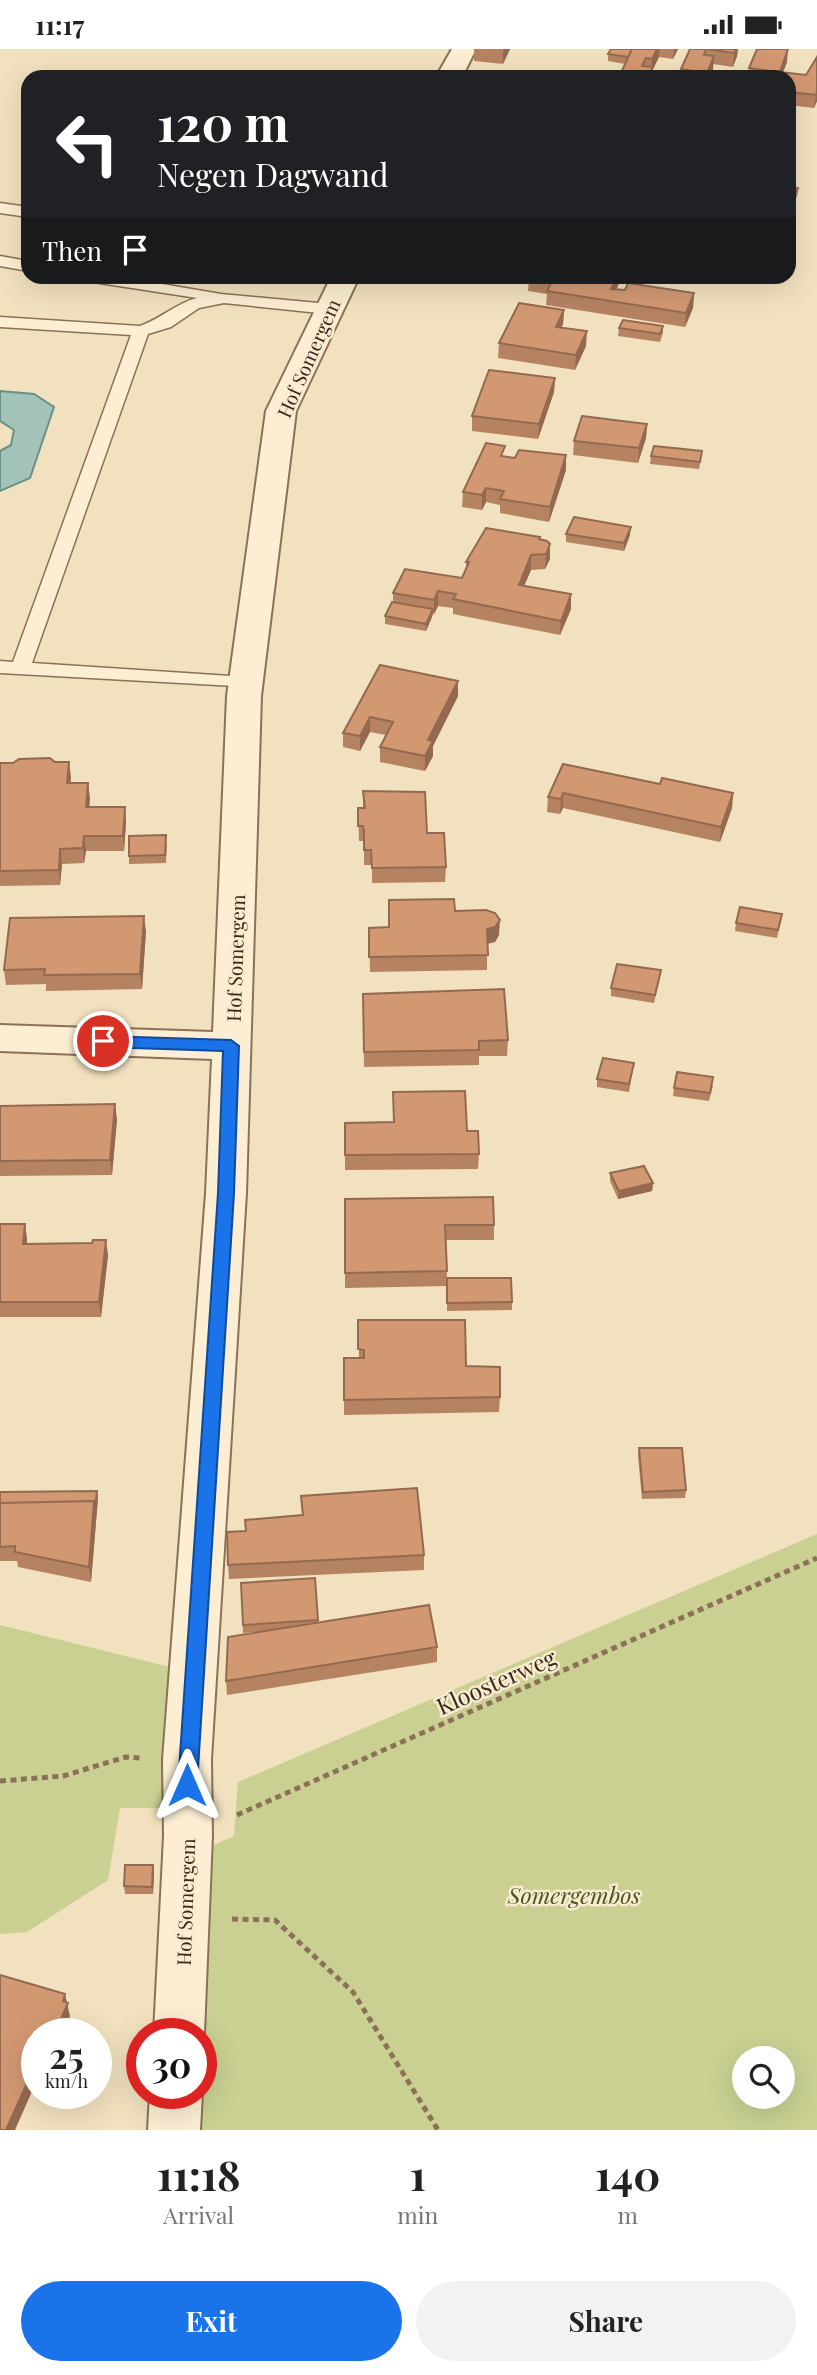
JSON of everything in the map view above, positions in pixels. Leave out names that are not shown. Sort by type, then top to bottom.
[{"type":"street","points":[[453,70],[464,49]]},
{"type":"street","name":"Hof Somergem","points":[[180,2018],[186,1918],[187,1760],[226,1193],[246,683],[281,411],[337,293]]},
{"type":"street","points":[[0,1038],[231,1046]]},
{"type":"street","points":[[174,2130],[175,2109]]},
{"type":"lane","points":[[0,208],[21,211]]},
{"type":"lane","points":[[0,261],[21,265]]},
{"type":"lane","points":[[137,284],[224,298]]},
{"type":"lane","points":[[0,321],[141,331],[165,323],[194,304],[224,298],[337,293]]},
{"type":"lane","points":[[20,669],[141,331]]},
{"type":"lane","points":[[0,667],[246,683]]},
{"type":"path","name":"Kloosterweg","points":[[188,1836],[817,1558]]},
{"type":"path","points":[[0,1781],[63,1776],[126,1757],[187,1760]]},
{"type":"path","points":[[186,1918],[275,1920],[353,1992],[438,2130]]},
{"type":"green space","name":"Somergembos","points":[[817,1534],[817,2130],[164,2130],[185,2109],[217,2109],[217,2018],[172,2018],[181,1860],[234,1836],[238,1782]]},
{"type":"green space","points":[[0,1625],[174,1668],[166,1808],[120,1808],[108,1880],[27,1932],[0,1934]]},
{"type":"water","points":[[0,391],[34,394],[54,407],[30,478],[0,491],[0,451],[11,445],[14,430],[0,421]]},
{"type":"building","points":[[611,49],[632,49],[628,57],[608,54]]},
{"type":"building","points":[[632,49],[657,49],[652,59],[646,58],[642,66],[653,67],[652,70],[622,70]]},
{"type":"building","points":[[690,49],[706,49],[704,55],[714,56],[708,70],[681,69]]},
{"type":"building","points":[[706,49],[736,49],[734,53]]},
{"type":"building","points":[[757,49],[788,49],[781,70],[749,68]]},
{"type":"building","points":[[817,57],[817,91],[816,95],[796,93],[796,74],[806,75]]},
{"type":"building","points":[[550,284],[614,284],[611,289],[625,290],[628,284],[635,284],[694,293],[686,313],[547,291]]},
{"type":"building","points":[[519,303],[564,310],[556,327],[587,331],[576,355],[499,343]]},
{"type":"building","points":[[623,320],[663,326],[660,334],[619,328]]},
{"type":"building","points":[[489,370],[555,378],[539,424],[472,416]]},
{"type":"building","points":[[582,416],[647,424],[639,448],[574,441]]},
{"type":"building","points":[[486,443],[505,446],[501,456],[515,458],[519,450],[566,455],[550,507],[500,499],[504,491],[486,488],[482,495],[463,492]]},
{"type":"building","points":[[654,446],[702,451],[700,462],[651,456]]},
{"type":"building","points":[[574,517],[631,527],[624,543],[566,534]]},
{"type":"building","points":[[486,528],[540,537],[539,539],[550,544],[546,554],[531,555],[519,585],[571,594],[561,621],[453,599],[456,594],[438,591],[434,600],[393,593],[405,569],[462,578],[469,562],[466,562]]},
{"type":"building","points":[[392,602],[433,609],[426,624],[385,616]]},
{"type":"building","points":[[380,665],[458,681],[428,740],[433,741],[425,756],[380,747],[393,722],[370,717],[360,736],[343,733]]},
{"type":"building","points":[[50,758],[55,762],[69,762],[67,783],[88,783],[86,807],[125,807],[123,836],[84,836],[83,848],[60,849],[59,870],[0,871],[0,763]]},
{"type":"building","points":[[563,764],[660,784],[662,778],[733,793],[721,827],[563,793],[561,799],[548,797]]},
{"type":"building","points":[[363,791],[425,792],[427,833],[444,833],[446,867],[372,868],[371,850],[364,850],[363,826],[358,826],[358,808],[365,808]]},
{"type":"building","points":[[166,835],[165,855],[129,856],[129,836]]},
{"type":"building","points":[[454,899],[455,911],[486,910],[495,913],[500,920],[495,927],[487,929],[488,955],[369,957],[369,928],[389,927],[389,900]]},
{"type":"building","points":[[740,907],[782,914],[778,930],[736,923]]},
{"type":"building","points":[[144,916],[140,974],[44,975],[45,969],[4,970],[10,918]]},
{"type":"building","points":[[617,964],[661,970],[655,995],[611,988]]},
{"type":"building","points":[[504,989],[508,1040],[479,1041],[479,1050],[364,1052],[363,994]]},
{"type":"building","points":[[603,1058],[634,1063],[629,1084],[597,1079]]},
{"type":"building","points":[[677,1072],[713,1077],[710,1093],[674,1088]]},
{"type":"building","points":[[465,1091],[467,1131],[478,1131],[479,1154],[345,1155],[345,1123],[394,1122],[393,1092]]},
{"type":"building","points":[[115,1104],[110,1160],[0,1161],[0,1106]]},
{"type":"building","points":[[644,1166],[653,1183],[619,1191],[610,1173]]},
{"type":"building","points":[[493,1197],[494,1225],[445,1225],[447,1271],[345,1273],[345,1199]]},
{"type":"building","points":[[0,1224],[25,1224],[23,1244],[92,1243],[93,1240],[106,1240],[99,1302],[0,1302]]},
{"type":"building","points":[[447,1278],[511,1278],[512,1302],[447,1303]]},
{"type":"building","points":[[358,1320],[465,1320],[466,1366],[500,1367],[500,1397],[344,1400],[344,1358],[364,1358],[364,1350],[358,1349]]},
{"type":"building","points":[[639,1448],[682,1448],[686,1490],[643,1492]]},
{"type":"building","points":[[417,1488],[424,1555],[228,1565],[227,1532],[246,1531],[245,1520],[303,1515],[301,1496]]},
{"type":"building","points":[[97,1491],[95,1508],[94,1501],[0,1503],[0,1492]]},
{"type":"building","points":[[94,1501],[89,1567],[15,1552],[15,1546],[0,1547],[0,1503]]},
{"type":"building","points":[[315,1578],[318,1620],[243,1625],[241,1583]]},
{"type":"building","points":[[429,1605],[437,1647],[226,1681],[228,1637]]},
{"type":"building","points":[[125,1865],[153,1865],[152,1887],[124,1886]]},
{"type":"building","points":[[0,1975],[65,1994],[63,2001],[68,2003],[62,2018],[21,2018],[21,2097],[6,2130],[0,2130]]},
{"type":"route","points":[[103,1041],[231,1046],[226,1193],[187,1785]]}]
